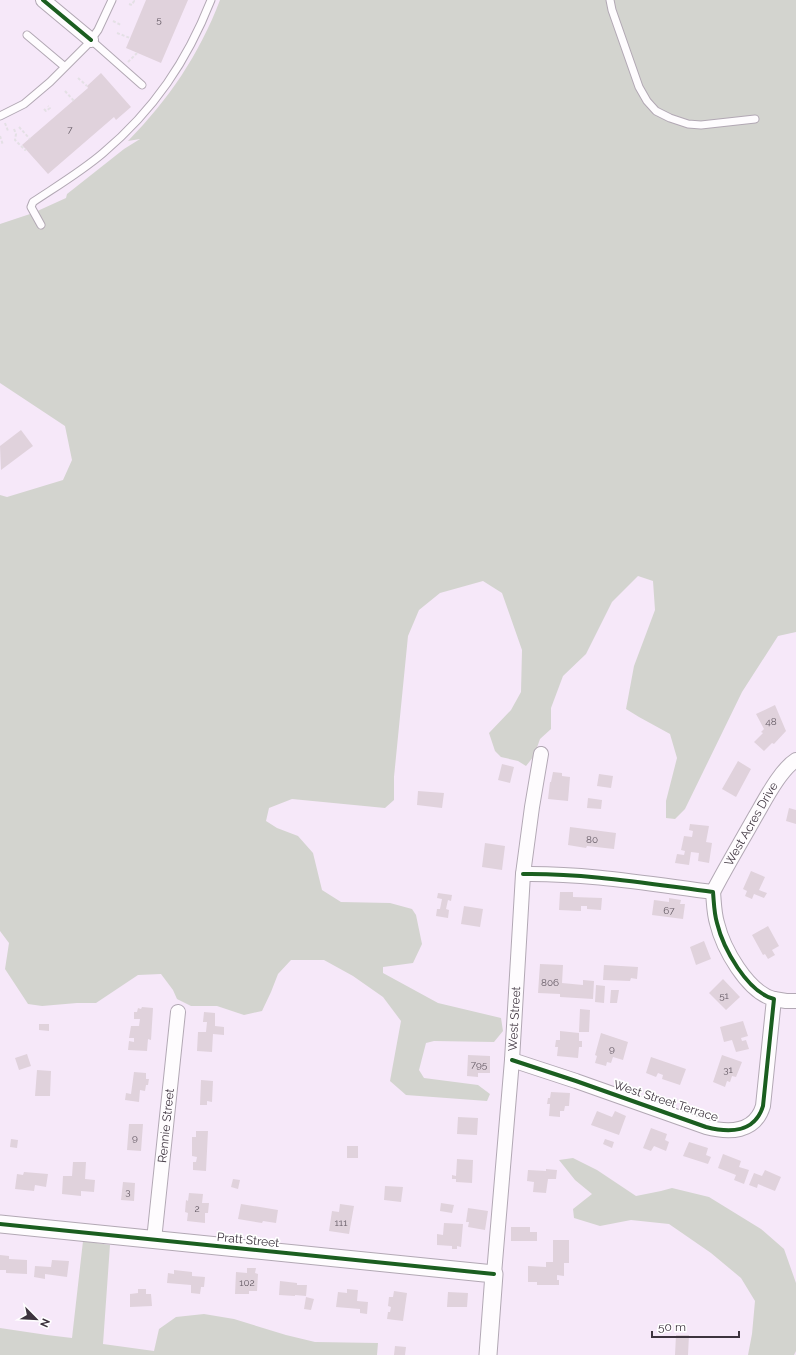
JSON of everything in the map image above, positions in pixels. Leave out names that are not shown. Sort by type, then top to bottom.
[{"type":"street","points":[[43,0],[91,40]]},
{"type":"street","name":"West Street","points":[[488,1355],[512,1060],[523,874],[541,754]]},
{"type":"street","name":"West Acres Drive","points":[[713,892],[771,790],[785,770],[796,760]]},
{"type":"street","points":[[523,874],[560,874],[642,882],[713,892],[714,914],[723,942],[728,952],[750,984],[760,993],[774,999],[796,1001]]},
{"type":"street","name":"West Street Terrace","points":[[512,1060],[706,1128],[723,1130],[741,1129],[754,1122],[760,1115],[763,1106],[774,999]]},
{"type":"street","name":"Rennie Street","points":[[154,1240],[178,1012]]},
{"type":"street","name":"Pratt Street","points":[[0,1224],[390,1265],[494,1274]]},
{"type":"lane","points":[[0,116],[24,104],[65,67],[91,40],[102,24],[112,0]]},
{"type":"lane","points":[[41,225],[31,207],[33,202],[76,174],[102,154],[147,111],[163,90],[194,40],[211,0]]},
{"type":"lane","points":[[610,0],[612,10],[639,87],[647,101],[656,111],[670,118],[688,124],[701,125],[755,119]]},
{"type":"lane","points":[[27,35],[65,67]]},
{"type":"lane","points":[[91,40],[142,85]]},
{"type":"path","points":[[129,4],[132,5],[134,1],[132,0]]},
{"type":"path","points":[[117,33],[130,38]]},
{"type":"path","points":[[134,56],[137,53]]},
{"type":"path","points":[[78,78],[87,86]]},
{"type":"path","points":[[65,90],[74,101]]},
{"type":"path","points":[[44,109],[46,111],[50,108],[48,106]]},
{"type":"path","points":[[19,127],[30,138]]},
{"type":"path","points":[[14,129],[16,134],[15,140],[25,150],[26,149]]},
{"type":"path","points":[[0,136],[3,145]]},
{"type":"shaded area","points":[[220,0],[796,0],[796,632],[778,636],[742,692],[685,809],[675,819],[666,818],[666,801],[677,758],[670,734],[626,709],[634,666],[655,610],[653,581],[638,576],[612,602],[586,654],[563,676],[551,708],[551,729],[540,739],[534,756],[526,766],[518,761],[501,757],[495,751],[489,733],[511,710],[521,692],[522,650],[502,593],[483,581],[440,593],[419,610],[408,636],[394,777],[394,800],[385,808],[292,799],[269,808],[266,821],[277,828],[298,836],[313,853],[322,890],[341,902],[390,903],[412,909],[416,915],[422,944],[413,963],[383,967],[383,973],[438,1003],[501,1018],[503,1031],[494,1042],[434,1041],[426,1043],[419,1070],[424,1078],[478,1085],[490,1094],[487,1101],[406,1095],[390,1081],[401,1021],[383,997],[353,976],[324,960],[291,960],[278,974],[262,1011],[244,1015],[217,1006],[191,1006],[177,999],[173,990],[161,974],[138,975],[96,1003],[42,1006],[28,1004],[5,969],[9,943],[0,931],[0,495],[7,497],[63,480],[72,460],[65,426],[0,383],[0,224],[33,213],[66,198],[67,194],[124,149],[140,139],[128,141],[157,109],[182,75],[203,39]]},
{"type":"shaded area","points":[[573,1158],[597,1170],[636,1196],[672,1188],[709,1197],[761,1229],[784,1249],[796,1283],[796,1351],[794,1355],[748,1355],[752,1334],[755,1301],[741,1278],[711,1253],[669,1224],[631,1220],[600,1226],[574,1218],[573,1209],[592,1194],[575,1180],[559,1160]]},
{"type":"shaded area","points":[[83,1241],[110,1245],[103,1344],[154,1351],[159,1329],[176,1317],[204,1314],[234,1319],[315,1342],[378,1343],[377,1355],[0,1355],[0,1328],[72,1338]]},
{"type":"building","points":[[146,0],[188,0],[161,63],[126,48]]},
{"type":"building","points":[[101,73],[131,107],[116,120],[114,117],[48,174],[22,145],[88,88],[87,86]]},
{"type":"building","points":[[21,430],[33,446],[1,470],[0,446]]},
{"type":"building","points":[[775,705],[786,731],[774,744],[772,743],[764,751],[754,742],[763,733],[761,732],[764,729],[756,714]]},
{"type":"building","points":[[738,761],[751,769],[736,797],[722,789]]},
{"type":"building","points":[[502,764],[514,767],[510,783],[498,780]]},
{"type":"building","points":[[553,772],[562,773],[562,776],[570,777],[568,801],[548,799]]},
{"type":"building","points":[[599,774],[613,776],[611,788],[597,786]]},
{"type":"building","points":[[418,791],[444,793],[442,808],[417,805]]},
{"type":"building","points":[[588,798],[602,800],[601,809],[587,808]]},
{"type":"building","points":[[789,808],[796,810],[796,824],[786,821]]},
{"type":"building","points":[[690,824],[709,826],[706,842],[712,843],[709,863],[698,861],[699,853],[691,852],[689,865],[675,863],[677,854],[684,855],[685,851],[681,850],[684,836],[692,837],[693,831],[689,830]]},
{"type":"building","points":[[570,827],[616,833],[614,849],[587,846],[586,848],[568,845]]},
{"type":"building","points":[[485,843],[505,846],[502,870],[482,867]]},
{"type":"building","points":[[751,871],[765,877],[759,890],[767,893],[764,898],[754,894],[752,899],[745,896],[747,891],[743,889]]},
{"type":"building","points":[[560,892],[573,892],[573,897],[602,898],[601,910],[587,909],[587,906],[581,906],[581,911],[559,910]]},
{"type":"building","points":[[438,893],[452,895],[451,901],[448,900],[446,909],[449,910],[448,918],[436,916],[437,909],[440,909],[442,899],[437,898]]},
{"type":"building","points":[[669,898],[681,900],[680,904],[685,904],[683,919],[652,915],[654,900],[669,902]]},
{"type":"building","points":[[464,906],[483,909],[480,927],[461,924]]},
{"type":"building","points":[[768,926],[779,946],[772,950],[775,955],[768,959],[765,954],[763,955],[752,935]]},
{"type":"building","points":[[704,941],[711,959],[696,965],[690,947]]},
{"type":"building","points":[[540,964],[563,965],[562,983],[583,985],[583,980],[594,981],[593,999],[560,997],[560,994],[538,993]]},
{"type":"building","points":[[604,965],[638,967],[637,979],[631,978],[630,981],[603,980]]},
{"type":"building","points":[[723,979],[740,997],[726,1010],[709,993]]},
{"type":"building","points":[[596,985],[605,986],[604,1003],[595,1002]]},
{"type":"building","points":[[611,990],[619,990],[617,1003],[610,1003]]},
{"type":"building","points":[[142,1007],[153,1008],[151,1040],[148,1039],[147,1051],[128,1050],[129,1041],[134,1042],[134,1038],[129,1038],[131,1026],[139,1026],[140,1019],[134,1019],[134,1012],[137,1012],[138,1008],[141,1009]]},
{"type":"building","points":[[580,1009],[590,1010],[589,1032],[579,1032]]},
{"type":"building","points":[[204,1012],[215,1013],[215,1026],[224,1027],[224,1035],[213,1034],[212,1052],[197,1051],[198,1032],[206,1032],[207,1022],[203,1022]]},
{"type":"building","points":[[743,1021],[748,1036],[741,1038],[742,1041],[746,1040],[749,1049],[736,1052],[732,1040],[724,1042],[720,1027]]},
{"type":"building","points":[[39,1024],[49,1024],[49,1031],[39,1030]]},
{"type":"building","points":[[560,1031],[579,1033],[579,1041],[582,1041],[582,1047],[579,1047],[578,1058],[557,1056],[558,1047],[555,1047],[556,1040],[560,1040]]},
{"type":"building","points":[[601,1033],[628,1042],[623,1060],[613,1057],[611,1063],[607,1062],[606,1066],[595,1063],[597,1056],[595,1055]]},
{"type":"building","points":[[27,1054],[31,1066],[19,1070],[15,1058]]},
{"type":"building","points":[[468,1055],[490,1056],[490,1073],[478,1073],[478,1077],[467,1076]]},
{"type":"building","points":[[722,1055],[742,1062],[736,1077],[732,1076],[730,1082],[727,1081],[725,1087],[713,1082]]},
{"type":"building","points":[[651,1057],[686,1069],[680,1085],[662,1079],[663,1075],[658,1073],[656,1077],[646,1073]]},
{"type":"building","points":[[37,1070],[51,1071],[50,1096],[35,1096]]},
{"type":"building","points":[[134,1072],[146,1073],[146,1079],[149,1079],[145,1091],[140,1090],[139,1102],[125,1100],[126,1093],[131,1094]]},
{"type":"building","points":[[201,1080],[213,1081],[212,1102],[207,1101],[207,1105],[200,1105]]},
{"type":"building","points":[[551,1092],[570,1093],[569,1106],[565,1106],[564,1111],[560,1111],[560,1117],[549,1116],[550,1104],[547,1104]]},
{"type":"building","points":[[597,1111],[612,1117],[615,1111],[626,1116],[619,1135],[591,1125]]},
{"type":"building","points":[[458,1117],[478,1118],[477,1135],[457,1134]]},
{"type":"building","points":[[129,1124],[143,1124],[141,1151],[127,1150]]},
{"type":"building","points":[[651,1128],[667,1134],[665,1140],[669,1142],[666,1151],[654,1146],[651,1151],[643,1148]]},
{"type":"building","points":[[196,1131],[208,1131],[206,1171],[193,1170],[193,1162],[196,1162],[197,1157],[192,1156],[192,1137],[196,1137]]},
{"type":"building","points":[[11,1139],[18,1140],[17,1148],[10,1147]]},
{"type":"building","points":[[605,1139],[614,1142],[612,1148],[603,1144]]},
{"type":"building","points":[[689,1142],[708,1148],[706,1155],[711,1157],[708,1164],[683,1156]]},
{"type":"building","points":[[347,1146],[358,1146],[358,1158],[347,1158]]},
{"type":"building","points":[[723,1154],[741,1161],[739,1167],[749,1170],[744,1184],[734,1180],[736,1175],[718,1168]]},
{"type":"building","points":[[457,1159],[473,1160],[472,1183],[456,1182],[456,1179],[452,1179],[452,1175],[456,1176]]},
{"type":"building","points":[[73,1162],[86,1162],[85,1179],[95,1180],[94,1192],[81,1191],[81,1196],[62,1194],[63,1176],[72,1176]]},
{"type":"building","points":[[546,1169],[557,1170],[556,1179],[548,1179],[546,1193],[533,1192],[534,1182],[527,1181],[528,1170],[546,1171]]},
{"type":"building","points":[[765,1170],[781,1177],[775,1191],[758,1184],[757,1188],[749,1185],[754,1173],[762,1176]]},
{"type":"building","points":[[24,1172],[48,1174],[46,1187],[35,1185],[34,1191],[15,1189],[17,1174],[23,1175]]},
{"type":"building","points":[[233,1179],[240,1180],[238,1189],[231,1187]]},
{"type":"building","points":[[123,1182],[135,1183],[134,1201],[121,1200]]},
{"type":"building","points":[[385,1186],[403,1187],[401,1202],[384,1200]]},
{"type":"building","points":[[189,1193],[203,1194],[202,1203],[209,1203],[208,1213],[205,1213],[205,1223],[187,1221],[188,1213],[185,1212],[186,1200],[188,1201]]},
{"type":"building","points":[[441,1203],[454,1205],[452,1213],[440,1211]]},
{"type":"building","points":[[241,1204],[278,1210],[276,1223],[263,1221],[262,1223],[238,1219]]},
{"type":"building","points":[[340,1204],[354,1206],[349,1234],[329,1231],[332,1211],[339,1212]]},
{"type":"building","points":[[468,1208],[488,1211],[485,1230],[468,1227],[469,1222],[466,1222]]},
{"type":"building","points":[[444,1223],[463,1224],[461,1247],[457,1246],[457,1249],[452,1249],[452,1246],[437,1245],[437,1234],[443,1235]]},
{"type":"building","points":[[511,1227],[530,1227],[530,1232],[537,1232],[537,1241],[511,1241]]},
{"type":"building","points":[[553,1240],[569,1240],[569,1263],[564,1263],[564,1276],[557,1275],[559,1285],[537,1285],[537,1282],[528,1282],[528,1266],[546,1267],[546,1262],[553,1262]]},
{"type":"building","points":[[0,1255],[9,1256],[9,1259],[27,1260],[27,1274],[6,1273],[6,1270],[0,1270]]},
{"type":"building","points":[[52,1260],[69,1261],[67,1277],[45,1274],[45,1279],[34,1277],[35,1266],[51,1267]]},
{"type":"building","points":[[247,1268],[256,1268],[255,1273],[258,1274],[257,1291],[249,1291],[249,1294],[235,1294],[236,1272],[247,1273]]},
{"type":"building","points":[[174,1270],[192,1272],[192,1276],[205,1277],[204,1287],[201,1287],[200,1294],[191,1293],[191,1285],[167,1283],[168,1273],[174,1274]]},
{"type":"building","points":[[280,1281],[297,1283],[297,1285],[307,1285],[306,1296],[279,1295]]},
{"type":"building","points":[[138,1289],[146,1289],[146,1294],[151,1294],[152,1306],[130,1307],[130,1294],[138,1293]]},
{"type":"building","points":[[347,1289],[358,1290],[357,1301],[368,1302],[367,1314],[360,1313],[360,1309],[336,1307],[338,1292],[347,1293]]},
{"type":"building","points":[[394,1291],[407,1293],[403,1321],[387,1319],[388,1312],[390,1312],[391,1307],[388,1306],[389,1297],[393,1297]]},
{"type":"building","points":[[448,1292],[468,1293],[467,1307],[447,1307]]},
{"type":"building","points":[[306,1297],[314,1299],[311,1310],[304,1309]]},
{"type":"building","points":[[676,1335],[689,1335],[688,1355],[675,1355]]},
{"type":"building","points":[[395,1346],[406,1347],[405,1355],[394,1355]]},
{"type":"cycle path","points":[[43,0],[91,40]]},
{"type":"cycle path","points":[[512,1060],[706,1127],[723,1130],[740,1129],[754,1122],[763,1106],[774,999],[764,995],[755,988],[738,968],[731,956],[717,923],[713,892],[594,877],[523,874]]},
{"type":"cycle path","points":[[0,1224],[494,1274]]}]
